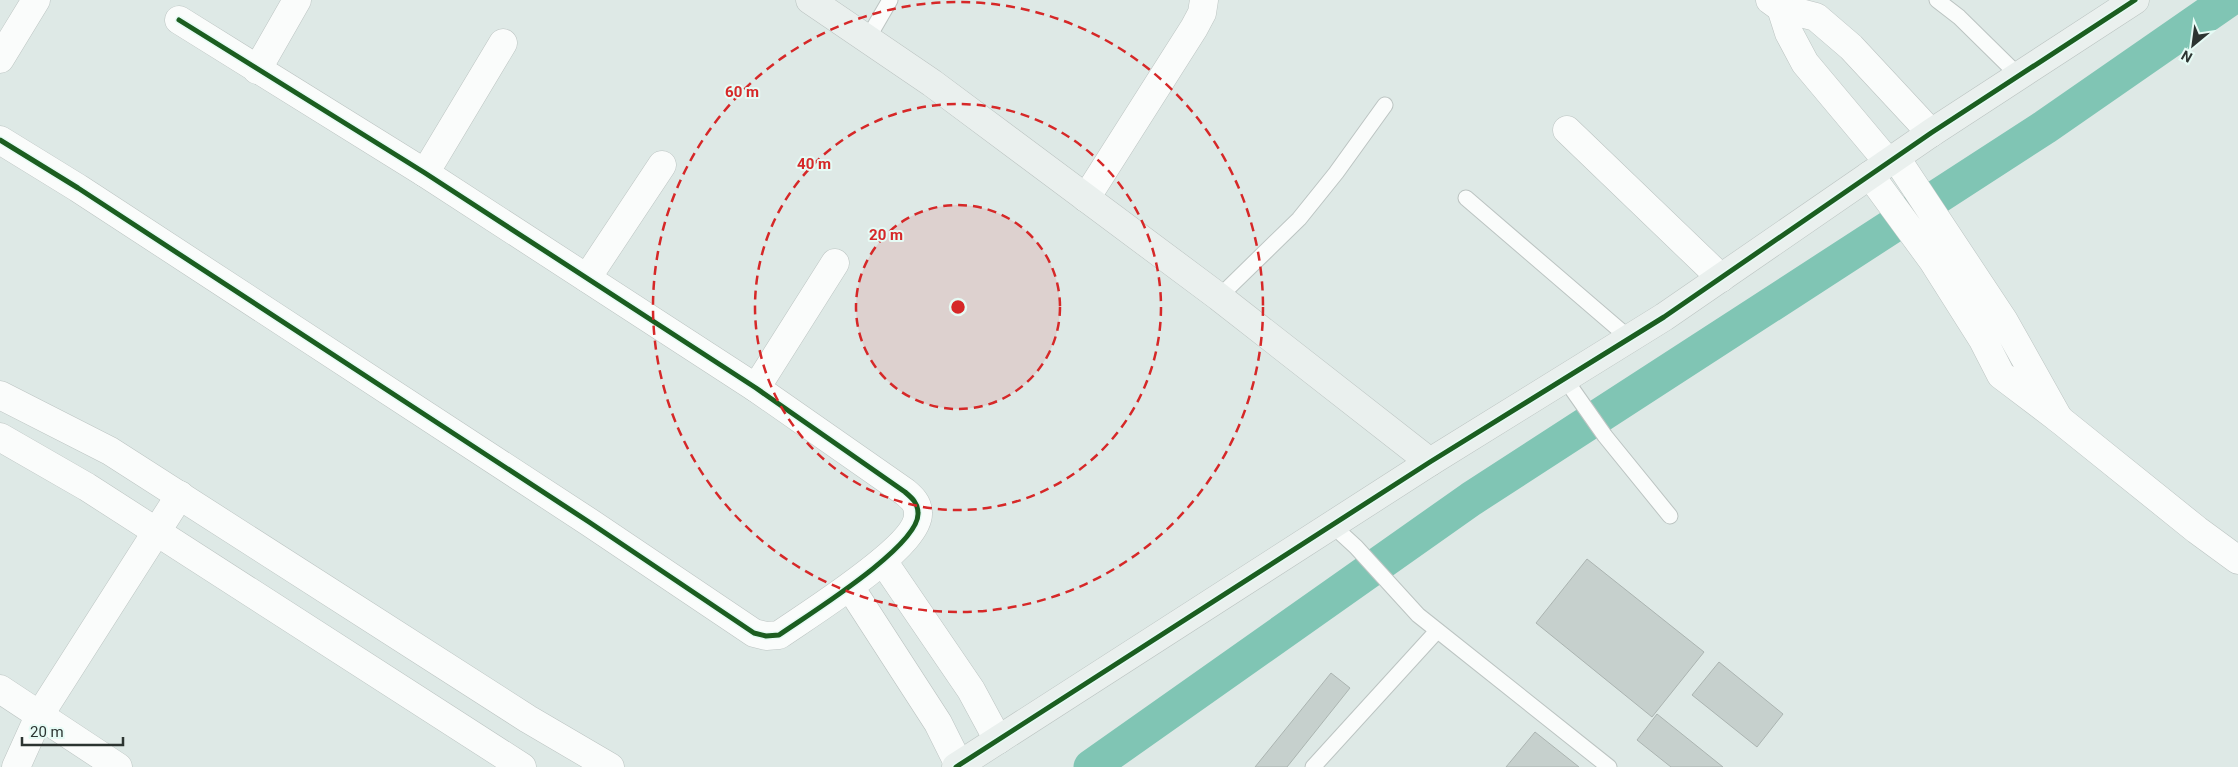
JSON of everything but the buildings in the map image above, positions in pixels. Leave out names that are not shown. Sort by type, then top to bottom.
[{"type":"street","points":[[0,59],[36,0]]},
{"type":"street","points":[[257,70],[297,0]]},
{"type":"street","points":[[810,0],[868,38],[1219,297],[1430,462]]},
{"type":"street","points":[[1086,198],[1194,28],[1202,13],[1204,0]]},
{"type":"street","points":[[850,587],[938,723],[957,766],[1430,462],[1570,387],[1629,338],[1721,278],[1931,133],[2136,0]]},
{"type":"street","points":[[1776,4],[1816,17],[1844,41],[1931,133]]},
{"type":"street","points":[[1776,4],[1805,63],[1884,165],[1912,184],[1959,250],[2010,330],[2059,418]]},
{"type":"street","points":[[0,140],[78,188],[589,522],[754,633],[766,636],[779,635],[850,587],[883,562],[913,529],[918,515],[915,500],[756,388],[425,173],[179,20]]},
{"type":"street","points":[[425,173],[502,43]]},
{"type":"street","points":[[1567,130],[1721,278]]},
{"type":"street","points":[[586,278],[662,165]]},
{"type":"street","points":[[1884,165],[1887,199],[1933,261],[1983,340],[2001,375],[2059,418],[2197,530],[2238,560]]},
{"type":"street","points":[[756,388],[835,263]]},
{"type":"street","points":[[0,395],[110,451],[594,763]]},
{"type":"street","points":[[0,437],[87,487],[522,767]]},
{"type":"street","points":[[16,767],[39,716],[180,495]]},
{"type":"street","points":[[883,562],[971,690],[998,740]]},
{"type":"street","points":[[0,690],[118,767]]},
{"type":"lane","points":[[868,38],[890,0]]},
{"type":"lane","points":[[1937,0],[1959,17],[2019,76]]},
{"type":"lane","points":[[1219,297],[1299,218],[1336,173],[1385,105]]},
{"type":"lane","points":[[1466,198],[1629,338]]},
{"type":"lane","points":[[1570,387],[1605,436],[1670,516]]},
{"type":"lane","points":[[1332,526],[1356,547],[1418,614],[1437,631],[1609,767]]},
{"type":"lane","points":[[1314,767],[1437,631]]},
{"type":"waterway","points":[[1091,767],[1471,499],[2045,127],[2228,0]]},
{"type":"cycle path","points":[[956,767],[1430,462],[1664,317],[1931,133],[2135,0]]},
{"type":"cycle path","points":[[0,140],[78,188],[589,522],[754,633],[766,636],[779,635],[835,597],[882,561],[914,527],[918,509],[908,494],[756,388],[425,173],[179,20]]}]
